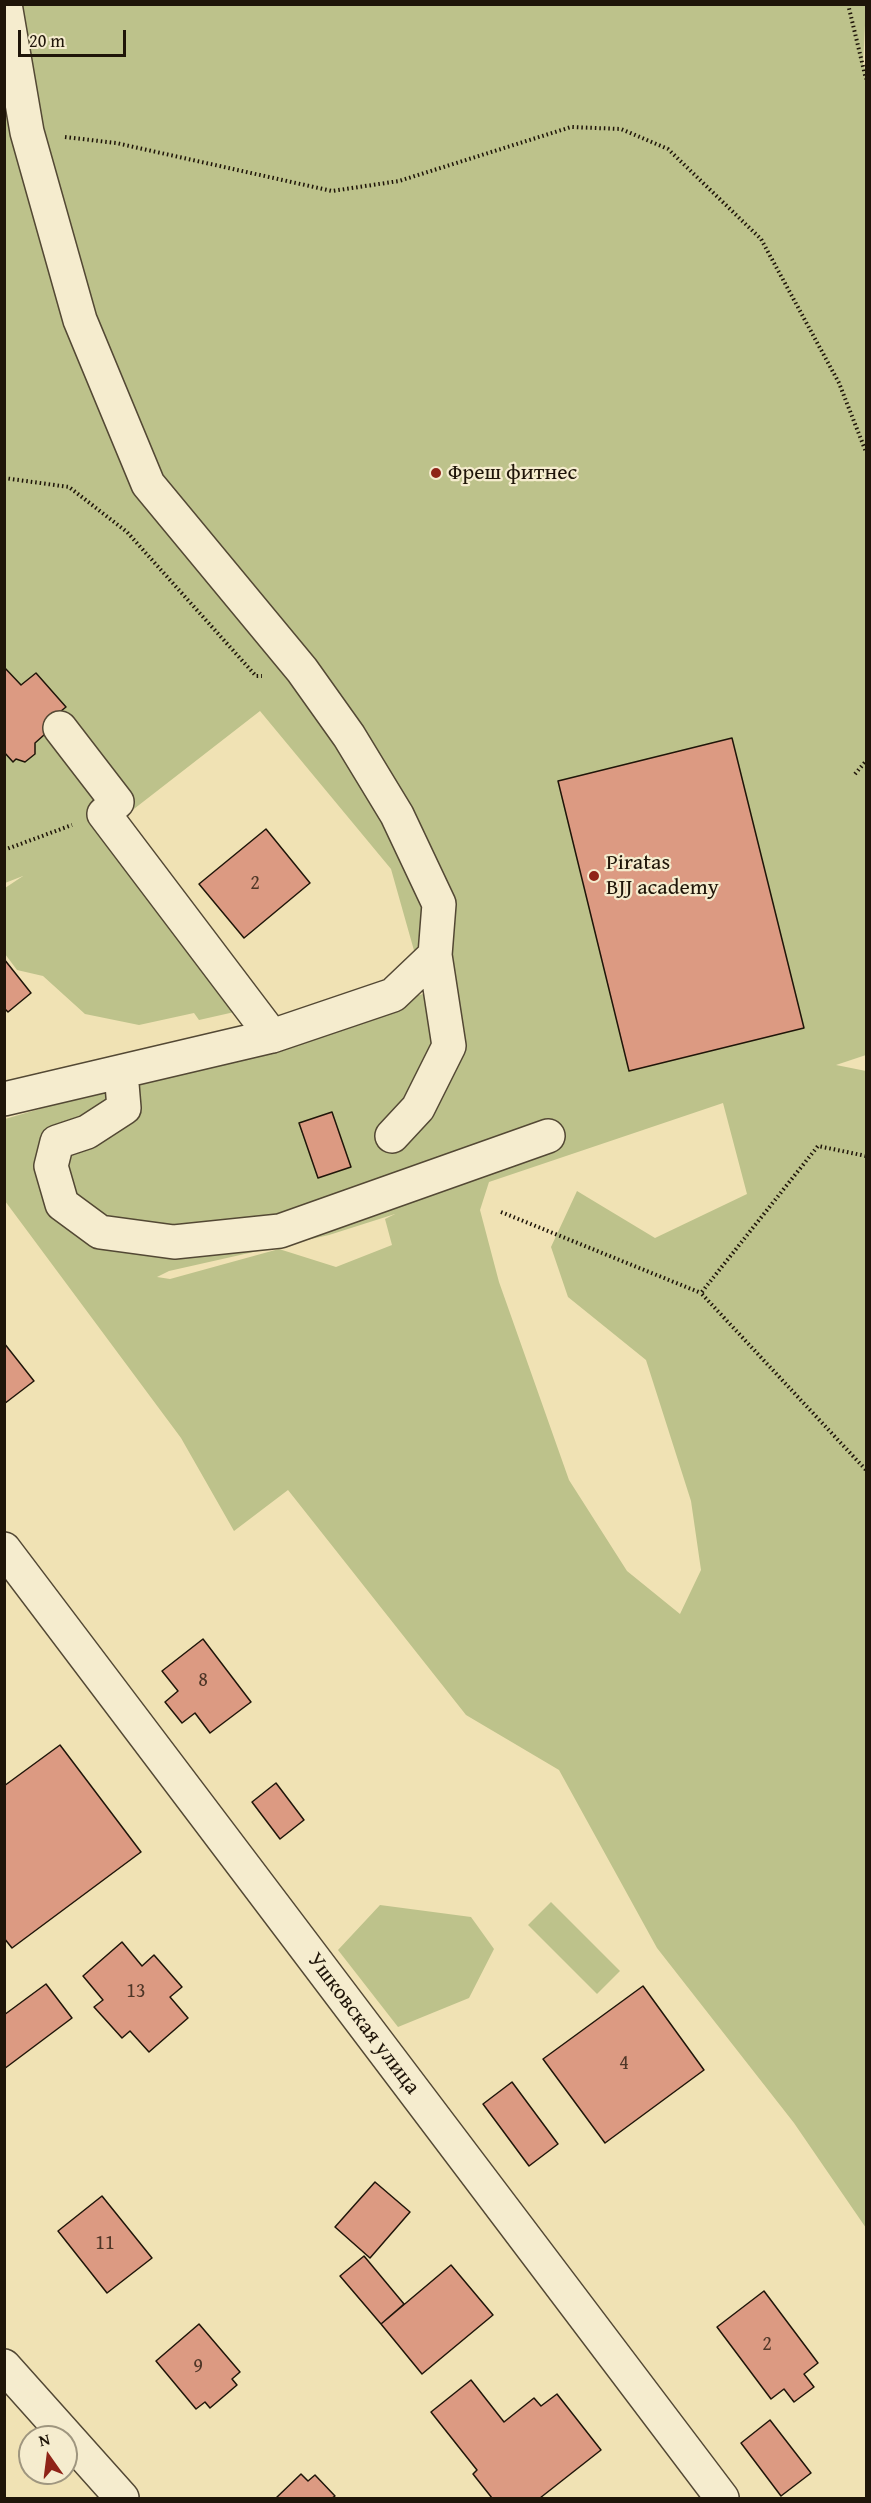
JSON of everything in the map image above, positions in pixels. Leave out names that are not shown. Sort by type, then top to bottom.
[{"type":"street","points":[[5,4],[27,132],[80,320],[148,484],[302,670],[349,736],[402,825],[439,904],[435,956],[449,1046],[418,1108],[392,1136]]},
{"type":"street","points":[[60,728],[117,802],[104,814],[272,1036]]},
{"type":"street","points":[[4,1099],[272,1036],[393,995],[435,956]]},
{"type":"street","points":[[121,1072],[124,1108],[87,1132],[57,1142],[51,1166],[62,1204],[100,1232],[174,1242],[280,1231],[548,1136]]},
{"type":"street","name":"Ушковская улица","points":[[4,1549],[722,2499]]},
{"type":"street","points":[[4,2366],[122,2499]]},
{"type":"path","points":[[848,4],[867,79]]},
{"type":"path","points":[[27,132],[116,143],[333,191],[399,181],[571,127],[621,129],[668,149],[761,239],[839,383],[867,452]]},
{"type":"path","points":[[4,478],[69,487],[127,532],[256,676],[302,670]]},
{"type":"path","points":[[855,774],[867,760]]},
{"type":"path","points":[[4,850],[104,814]]},
{"type":"path","points":[[701,1293],[818,1146],[867,1156]]},
{"type":"path","points":[[501,1212],[701,1293],[867,1470]]},
{"type":"green space","name":"Фреш фитнес","points":[[5,5],[866,5],[863,65],[866,71],[866,1055],[836,1065],[866,1071],[866,2228],[794,2123],[657,1948],[559,1770],[466,1715],[288,1490],[234,1531],[181,1438],[5,1201],[5,1119],[216,1058],[426,993],[391,869],[260,711],[121,819],[261,1006],[199,1020],[194,1013],[139,1025],[85,1014],[43,976],[17,970],[5,954],[5,888],[23,876],[5,883]],"holes":[[[723,1103],[747,1194],[655,1238],[577,1191],[551,1247],[568,1297],[646,1360],[691,1501],[701,1570],[680,1614],[627,1571],[569,1480],[499,1282],[480,1210],[489,1182]],[[395,1214],[385,1219],[392,1245],[336,1267],[279,1249],[170,1279],[157,1277],[169,1271],[329,1235]]]},
{"type":"green space","points":[[551,1902],[620,1971],[597,1994],[528,1925]]},
{"type":"green space","points":[[380,1905],[471,1917],[494,1949],[469,1998],[398,2027],[338,1950]]},
{"type":"building","points":[[4,667],[21,685],[36,673],[66,707],[50,720],[54,726],[35,743],[35,754],[25,762],[16,759],[13,762],[4,752]]},
{"type":"building","points":[[732,738],[804,1028],[629,1071],[558,781]]},
{"type":"building","points":[[266,829],[310,883],[244,938],[199,884]]},
{"type":"building","points":[[4,959],[31,993],[8,1012],[4,1008]]},
{"type":"building","points":[[332,1112],[351,1167],[318,1178],[299,1123]]},
{"type":"building","points":[[4,1343],[34,1381],[4,1404]]},
{"type":"building","points":[[203,1639],[251,1702],[210,1733],[195,1713],[182,1723],[165,1702],[178,1691],[162,1671]]},
{"type":"building","points":[[60,1745],[141,1852],[12,1948],[4,1938],[4,1786]]},
{"type":"building","points":[[276,1783],[304,1820],[280,1839],[252,1802]]},
{"type":"building","points":[[122,1942],[142,1966],[154,1955],[182,1987],[170,1997],[188,2018],[149,2052],[130,2031],[122,2038],[94,2007],[103,2000],[83,1976]]},
{"type":"building","points":[[46,1984],[72,2018],[4,2069],[4,2015]]},
{"type":"building","points":[[643,1986],[704,2070],[605,2143],[543,2059]]},
{"type":"building","points":[[512,2082],[558,2144],[529,2166],[483,2104]]},
{"type":"building","points":[[375,2182],[410,2212],[370,2258],[335,2227]]},
{"type":"building","points":[[102,2196],[152,2258],[107,2293],[58,2231]]},
{"type":"building","points":[[364,2256],[404,2304],[381,2324],[340,2276]]},
{"type":"building","points":[[451,2265],[493,2315],[422,2374],[381,2324]]},
{"type":"building","points":[[764,2291],[818,2363],[804,2374],[814,2387],[794,2402],[784,2389],[771,2399],[717,2327]]},
{"type":"building","points":[[199,2324],[240,2372],[232,2379],[237,2385],[210,2408],[205,2402],[196,2409],[156,2361]]},
{"type":"building","points":[[471,2380],[504,2422],[534,2398],[541,2406],[557,2394],[601,2450],[540,2498],[492,2498],[473,2474],[477,2470],[431,2412]]},
{"type":"building","points":[[770,2420],[811,2473],[781,2496],[741,2443]]},
{"type":"building","points":[[301,2474],[308,2481],[315,2475],[335,2496],[332,2498],[276,2498]]},
{"type":"place","name":"Фреш фитнес","points":[[436,473]]},
{"type":"place","name":"Piratas BJJ academy","points":[[594,876]]}]
